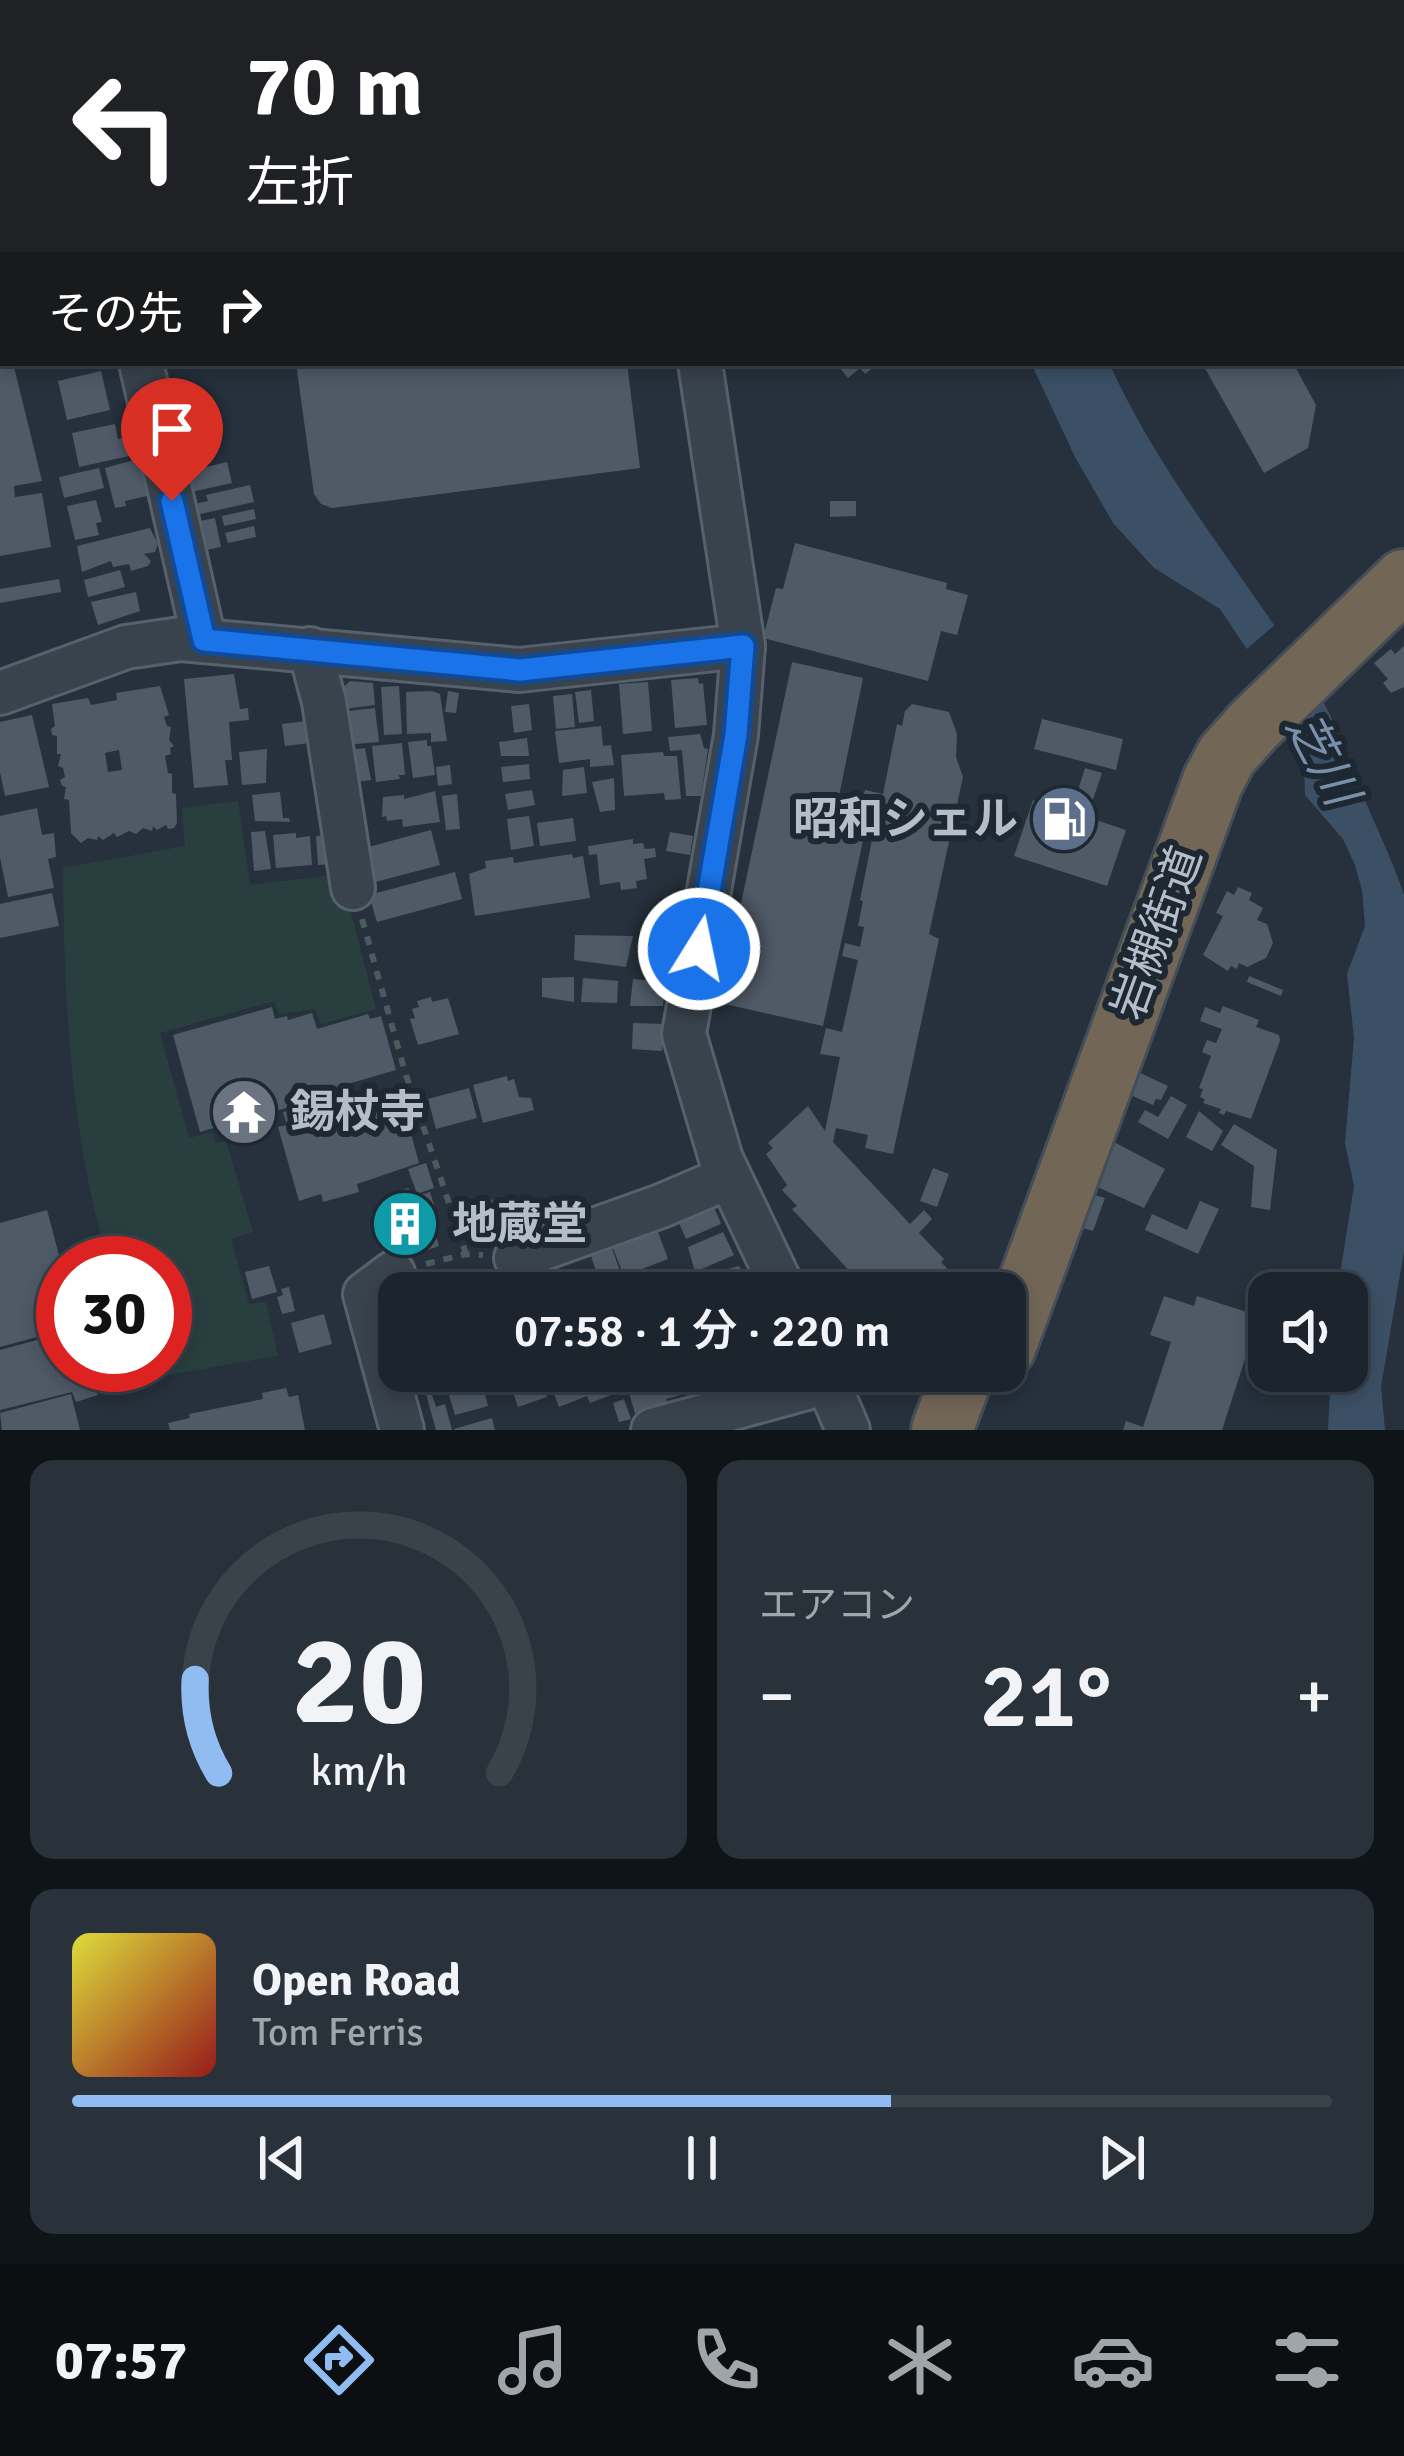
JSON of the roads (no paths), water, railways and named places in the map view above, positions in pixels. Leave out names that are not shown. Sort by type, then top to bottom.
[{"type":"highway","name":"岩槻街道","points":[[1334,632],[1404,534]]},
{"type":"highway","name":"岩槻街道","points":[[1001,1272],[1195,754],[1211,728],[1245,715],[1334,632],[1404,580]]},
{"type":"highway","name":"岩槻街道","points":[[1026,1291],[1213,781],[1245,715]]},
{"type":"highway","points":[[942,1430],[956,1392]]},
{"type":"highway","points":[[975,1430],[989,1392]]},
{"type":"street","points":[[142,366],[204,640]]},
{"type":"street","points":[[700,366],[743,646],[736,735],[684,1034],[729,1177],[775,1272]]},
{"type":"street","points":[[0,693],[126,646],[204,640],[520,670],[743,646]]},
{"type":"street","points":[[310,650],[324,702],[353,888]]},
{"type":"street","points":[[516,1258],[729,1177]]},
{"type":"street","points":[[378,1284],[365,1294],[378,1342]]},
{"type":"street","points":[[392,1392],[402,1430]]},
{"type":"street","points":[[652,1430],[774,1392]]},
{"type":"street","points":[[833,1392],[848,1430]]},
{"type":"water","name":"芝川","points":[[1032,366],[1110,366],[1155,449],[1323,702],[1404,895],[1404,1251],[1381,1387],[1385,1430],[1328,1430],[1330,1392],[1368,1392],[1368,1272],[1340,1272],[1354,1186],[1345,1143],[1354,1038],[1347,974],[1365,926],[1355,865],[1343,839],[1305,795],[1303,733],[1220,609],[1154,568],[1113,523],[1075,457]]},
{"type":"place","name":"昭和シェル","points":[[1064,819]]},
{"type":"place","name":"錫杖寺","points":[[244,1112]]},
{"type":"place","name":"地蔵堂","points":[[405,1224]]}]
